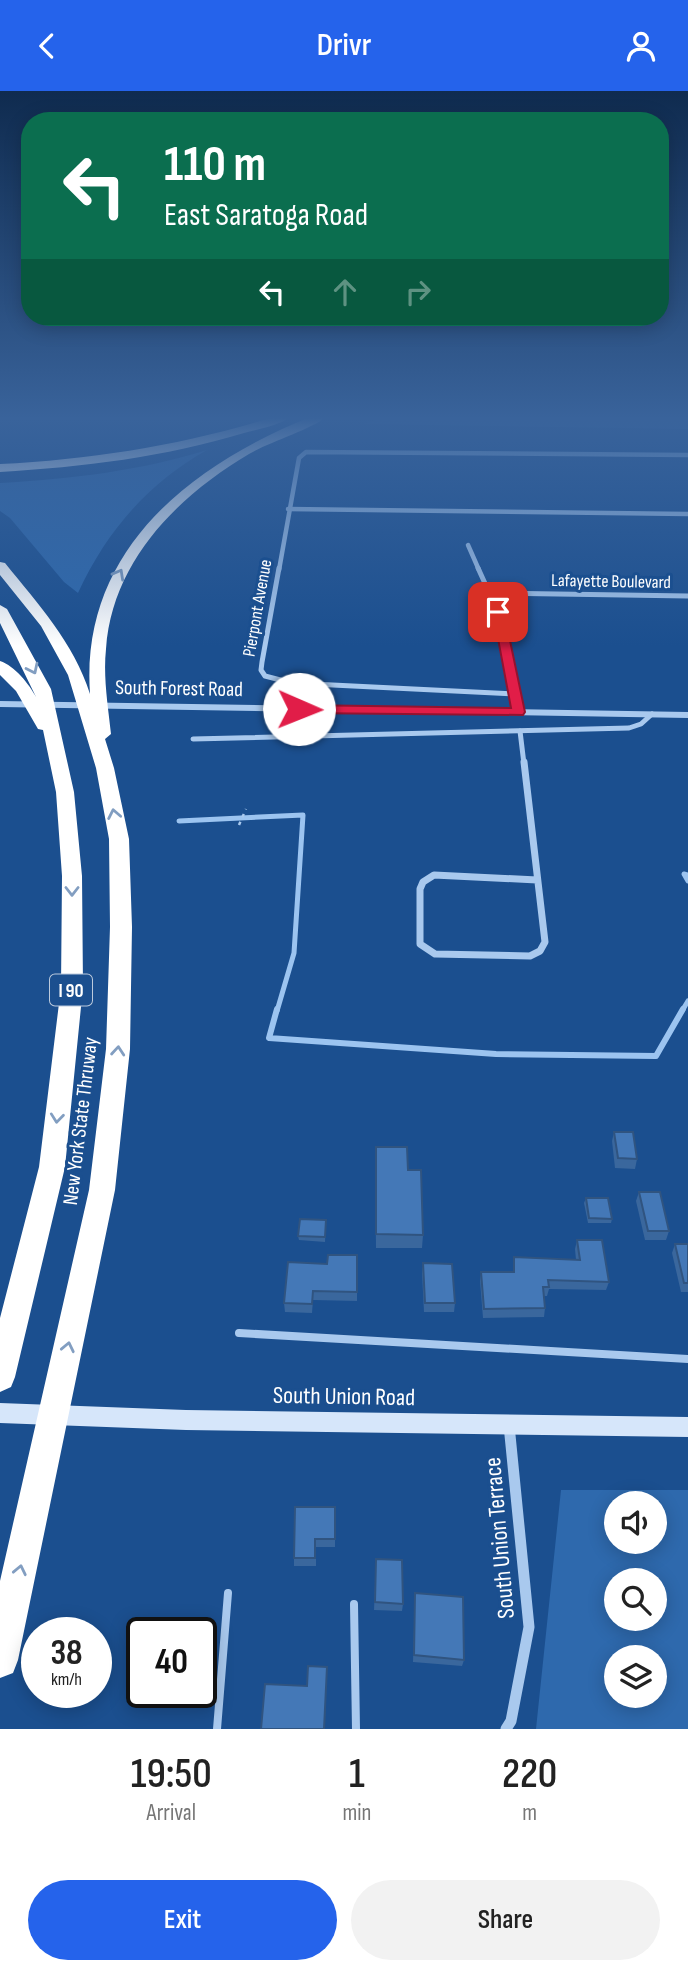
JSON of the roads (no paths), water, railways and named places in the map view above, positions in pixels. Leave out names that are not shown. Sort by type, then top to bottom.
[{"type":"highway","points":[[105,768],[97,674],[99,639],[113,585],[128,558],[158,519],[186,493]]},
{"type":"highway","name":"New York State Thruway","points":[[0,566],[48,625],[76,674],[105,768],[119,839],[121,954],[118,1049],[104,1177],[0,1660]]},
{"type":"highway","name":"New York State Thruway","points":[[0,609],[43,689],[65,792],[72,876],[72,987],[52,1167],[0,1377]]},
{"type":"highway","points":[[0,666],[23,688],[53,741]]},
{"type":"main road","name":"South Union Road","points":[[0,1413],[186,1420],[688,1427]]},
{"type":"street","name":"Pierpont Avenue","points":[[291,493],[262,662],[261,670],[265,676],[292,683],[515,694]]},
{"type":"street","points":[[288,509],[688,514]]},
{"type":"street","points":[[468,545],[492,593],[508,652],[518,712]]},
{"type":"street","name":"Lafayette Boulevard","points":[[492,593],[688,596]]},
{"type":"street","name":"South Forest Road","points":[[0,704],[688,715]]},
{"type":"street","name":"South Forest Road","points":[[193,739],[629,728],[641,724],[652,714]]},
{"type":"street","points":[[520,731],[545,943],[540,951],[530,956],[435,954],[420,944],[420,889],[423,882],[434,875],[537,880]]},
{"type":"street","name":"South Union Terrace","points":[[506,1729],[511,1721],[529,1627],[509,1425]]},
{"type":"lane","points":[[239,1333],[688,1359]]},
{"type":"lane","points":[[217,1729],[228,1593]]},
{"type":"lane","points":[[354,1604],[356,1729]]},
{"type":"waterway","points":[[179,821],[303,815],[294,953],[277,1011]]},
{"type":"waterway","points":[[688,875],[684,874],[688,881]]},
{"type":"waterway","points":[[682,1011],[688,1001]]},
{"type":"waterway","points":[[277,1009],[269,1038],[496,1054],[656,1056],[683,1009]]}]
